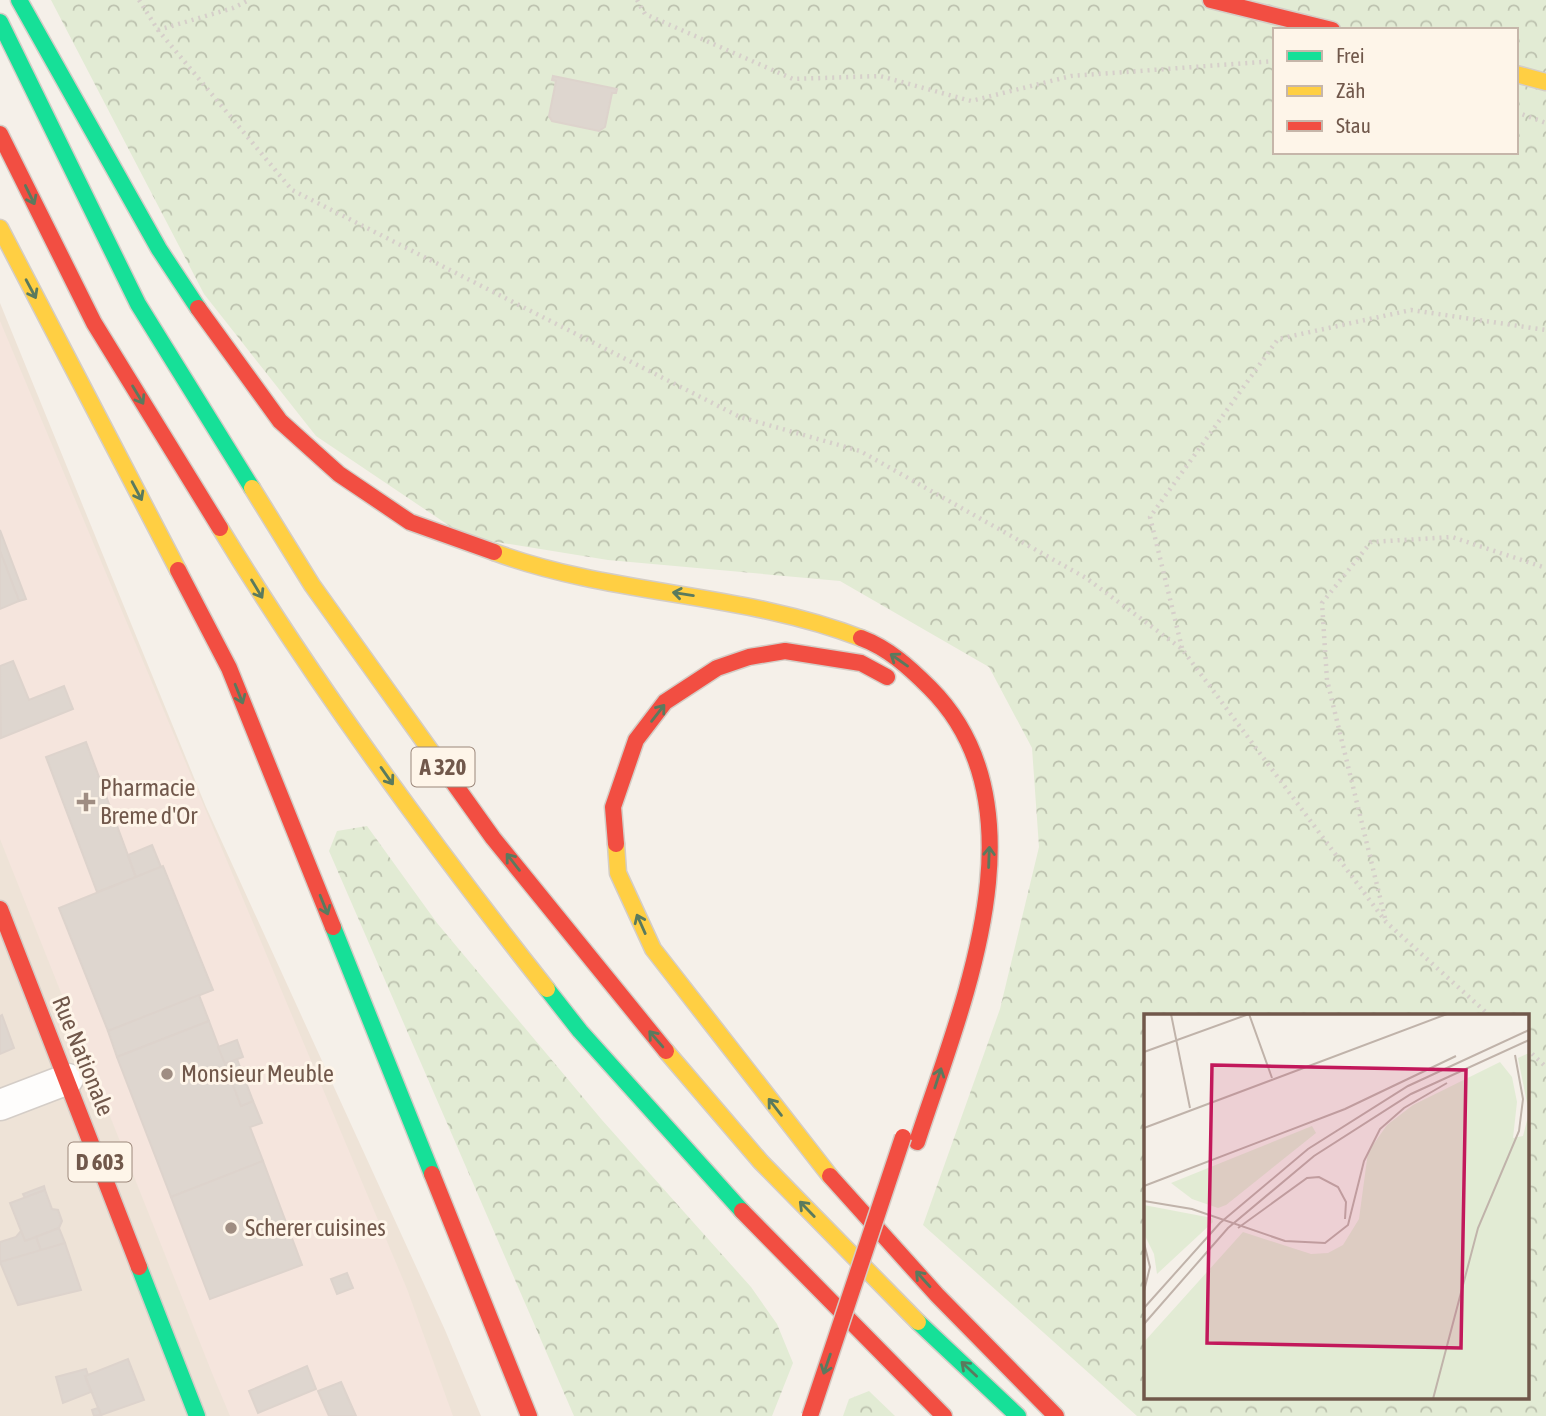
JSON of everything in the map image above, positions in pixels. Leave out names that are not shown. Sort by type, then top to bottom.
[{"type":"main road","points":[[19,0],[159,249],[222,344],[280,421],[339,474],[410,522],[520,562],[598,580],[717,599],[833,627],[872,642],[906,664],[951,709],[979,769],[988,808],[988,891],[967,990],[810,1416]]},
{"type":"main road","points":[[1211,0],[1324,28]]},
{"type":"main road","name":"A 320","points":[[0,22],[138,304],[312,585],[493,838],[617,995],[761,1162],[904,1308],[1018,1416]]},
{"type":"main road","points":[[1518,75],[1546,82]]},
{"type":"main road","name":"A 320","points":[[0,134],[94,323],[271,612],[454,871],[580,1031],[718,1186],[944,1416]]},
{"type":"main road","points":[[0,228],[229,668],[529,1416]]},
{"type":"main road","points":[[901,689],[861,663],[785,651],[749,657],[717,668],[666,702],[636,740],[612,807],[618,873],[653,949],[822,1168],[937,1295],[1056,1416]]},
{"type":"main road","points":[[927,713],[941,732]]},
{"type":"main road","points":[[957,765],[973,823],[968,904]]},
{"type":"main road","name":"Rue Nationale","points":[[0,909],[197,1416]]},
{"type":"main road","points":[[943,1010],[954,972]]},
{"type":"main road","points":[[826,1416],[910,1140],[935,1036]]},
{"type":"street","points":[[0,1105],[68,1079]]},
{"type":"path","points":[[139,0],[158,30],[292,190],[740,417],[860,451],[1086,578],[1182,649],[1387,922],[1488,1014]]},
{"type":"path","points":[[158,30],[233,9],[248,0]]},
{"type":"path","points":[[637,0],[645,14],[793,79],[880,76],[971,101],[1071,76],[1273,61]]},
{"type":"path","points":[[1518,113],[1546,123]]},
{"type":"path","points":[[1182,649],[1150,517],[1278,339],[1411,310],[1546,330]]},
{"type":"path","points":[[1387,922],[1327,680],[1322,603],[1371,542],[1452,537],[1546,568]]},
{"type":"path","points":[[1528,1050],[1546,1067]]},
{"type":"shaded area","points":[[0,303],[206,807],[445,1330],[481,1416],[0,1416]]},
{"type":"shaded area","points":[[0,321],[407,1289],[453,1416],[230,1416],[212,1373],[0,839]]},
{"type":"green space","points":[[51,0],[1546,0],[1546,1416],[1137,1416],[923,1225],[1000,1009],[1039,847],[1032,748],[989,667],[840,581],[608,560],[466,537],[316,436],[204,294]]},
{"type":"green space","points":[[367,826],[437,923],[602,1120],[751,1287],[777,1324],[793,1363],[772,1416],[574,1416],[329,851],[337,831]]},
{"type":"green space","points":[[869,1391],[895,1416],[843,1416],[849,1399]]},
{"type":"building","points":[[553,76],[617,89],[616,93],[612,93],[605,127],[599,131],[552,121],[549,116],[556,81],[552,80]]},
{"type":"building","points":[[0,530],[26,599],[19,601],[0,551]]},
{"type":"building","points":[[0,551],[19,601],[0,609]]},
{"type":"building","points":[[13,661],[29,700],[64,686],[73,709],[1,738],[0,666]]},
{"type":"building","name":"Pharmacie Breme d'Or","points":[[86,742],[136,877],[97,892],[46,757]]},
{"type":"building","points":[[152,845],[161,867],[136,877],[128,855]]},
{"type":"building","points":[[163,866],[213,990],[108,1031],[59,908]]},
{"type":"building","points":[[199,995],[209,1021],[117,1057],[108,1031]]},
{"type":"building","points":[[2,1015],[14,1048],[0,1054],[0,1016]]},
{"type":"building","points":[[209,1021],[241,1106],[253,1101],[262,1123],[250,1127],[263,1161],[171,1197],[117,1057]]},
{"type":"building","points":[[237,1040],[243,1057],[225,1064],[218,1047]]},
{"type":"building","points":[[237,1059],[253,1101],[241,1106],[225,1064]]},
{"type":"building","points":[[263,1161],[302,1265],[210,1299],[171,1197]]},
{"type":"building","points":[[44,1186],[45,1190],[25,1198],[23,1194]]},
{"type":"building","points":[[45,1190],[52,1209],[58,1210],[62,1221],[59,1228],[25,1241],[10,1203]]},
{"type":"building","points":[[59,1228],[65,1243],[41,1251],[36,1237]]},
{"type":"building","points":[[21,1231],[25,1241],[36,1237],[41,1251],[0,1262],[0,1242],[16,1237]]},
{"type":"building","points":[[65,1243],[81,1290],[18,1305],[0,1262]]},
{"type":"building","points":[[347,1273],[353,1288],[337,1294],[331,1279]]},
{"type":"building","points":[[128,1359],[144,1400],[101,1415],[85,1376]]},
{"type":"building","points":[[307,1366],[316,1389],[258,1413],[249,1391]]},
{"type":"building","points":[[86,1369],[88,1375],[85,1376],[91,1392],[63,1403],[56,1377]]},
{"type":"building","points":[[341,1382],[356,1416],[329,1416],[318,1391]]},
{"type":"building","points":[[98,1408],[101,1415],[94,1416],[92,1410]]},
{"type":"traffic: fast","points":[[19,0],[159,249],[198,308]]},
{"type":"traffic: fast","points":[[0,22],[138,304],[252,488]]},
{"type":"traffic: fast","points":[[333,927],[432,1174]]},
{"type":"traffic: fast","points":[[547,989],[580,1031],[742,1211]]},
{"type":"traffic: fast","points":[[139,1267],[197,1416]]},
{"type":"traffic: fast","points":[[918,1322],[1018,1416]]},
{"type":"traffic: slow","points":[[1518,75],[1546,82]]},
{"type":"traffic: slow","points":[[0,228],[178,570]]},
{"type":"traffic: slow","points":[[252,488],[312,585],[453,782]]},
{"type":"traffic: slow","points":[[220,528],[296,647],[376,763],[547,989]]},
{"type":"traffic: slow","points":[[494,552],[585,578],[770,611],[861,638]]},
{"type":"traffic: slow","points":[[616,844],[618,873],[653,949],[830,1176]]},
{"type":"traffic: slow","points":[[666,1051],[761,1162],[918,1322]]},
{"type":"traffic: jam","points":[[1211,0],[1324,28]]},
{"type":"traffic: jam","points":[[0,134],[94,323],[220,528]]},
{"type":"traffic: jam","points":[[198,308],[280,421],[339,474],[410,522],[494,552]]},
{"type":"traffic: jam","points":[[178,570],[229,668],[333,927]]},
{"type":"traffic: jam","points":[[861,638],[898,659],[930,688],[965,736],[984,790],[990,848],[985,909],[972,970],[917,1142]]},
{"type":"traffic: jam","points":[[616,844],[613,807],[636,740],[665,702],[717,668],[749,657],[785,651],[861,663],[887,677]]},
{"type":"traffic: jam","points":[[453,782],[493,838],[666,1051]]},
{"type":"traffic: jam","points":[[0,909],[139,1267]]},
{"type":"traffic: jam","points":[[810,1416],[903,1137]]},
{"type":"traffic: jam","points":[[432,1174],[529,1416]]},
{"type":"traffic: jam","points":[[830,1176],[937,1295],[1056,1416]]},
{"type":"traffic: jam","points":[[742,1211],[944,1416]]},
{"type":"place","name":"Pharmacie Breme d'Or","points":[[86,802]]},
{"type":"place","name":"Monsieur Meuble","points":[[167,1074]]},
{"type":"place","name":"Scherer cuisines","points":[[231,1228]]}]
